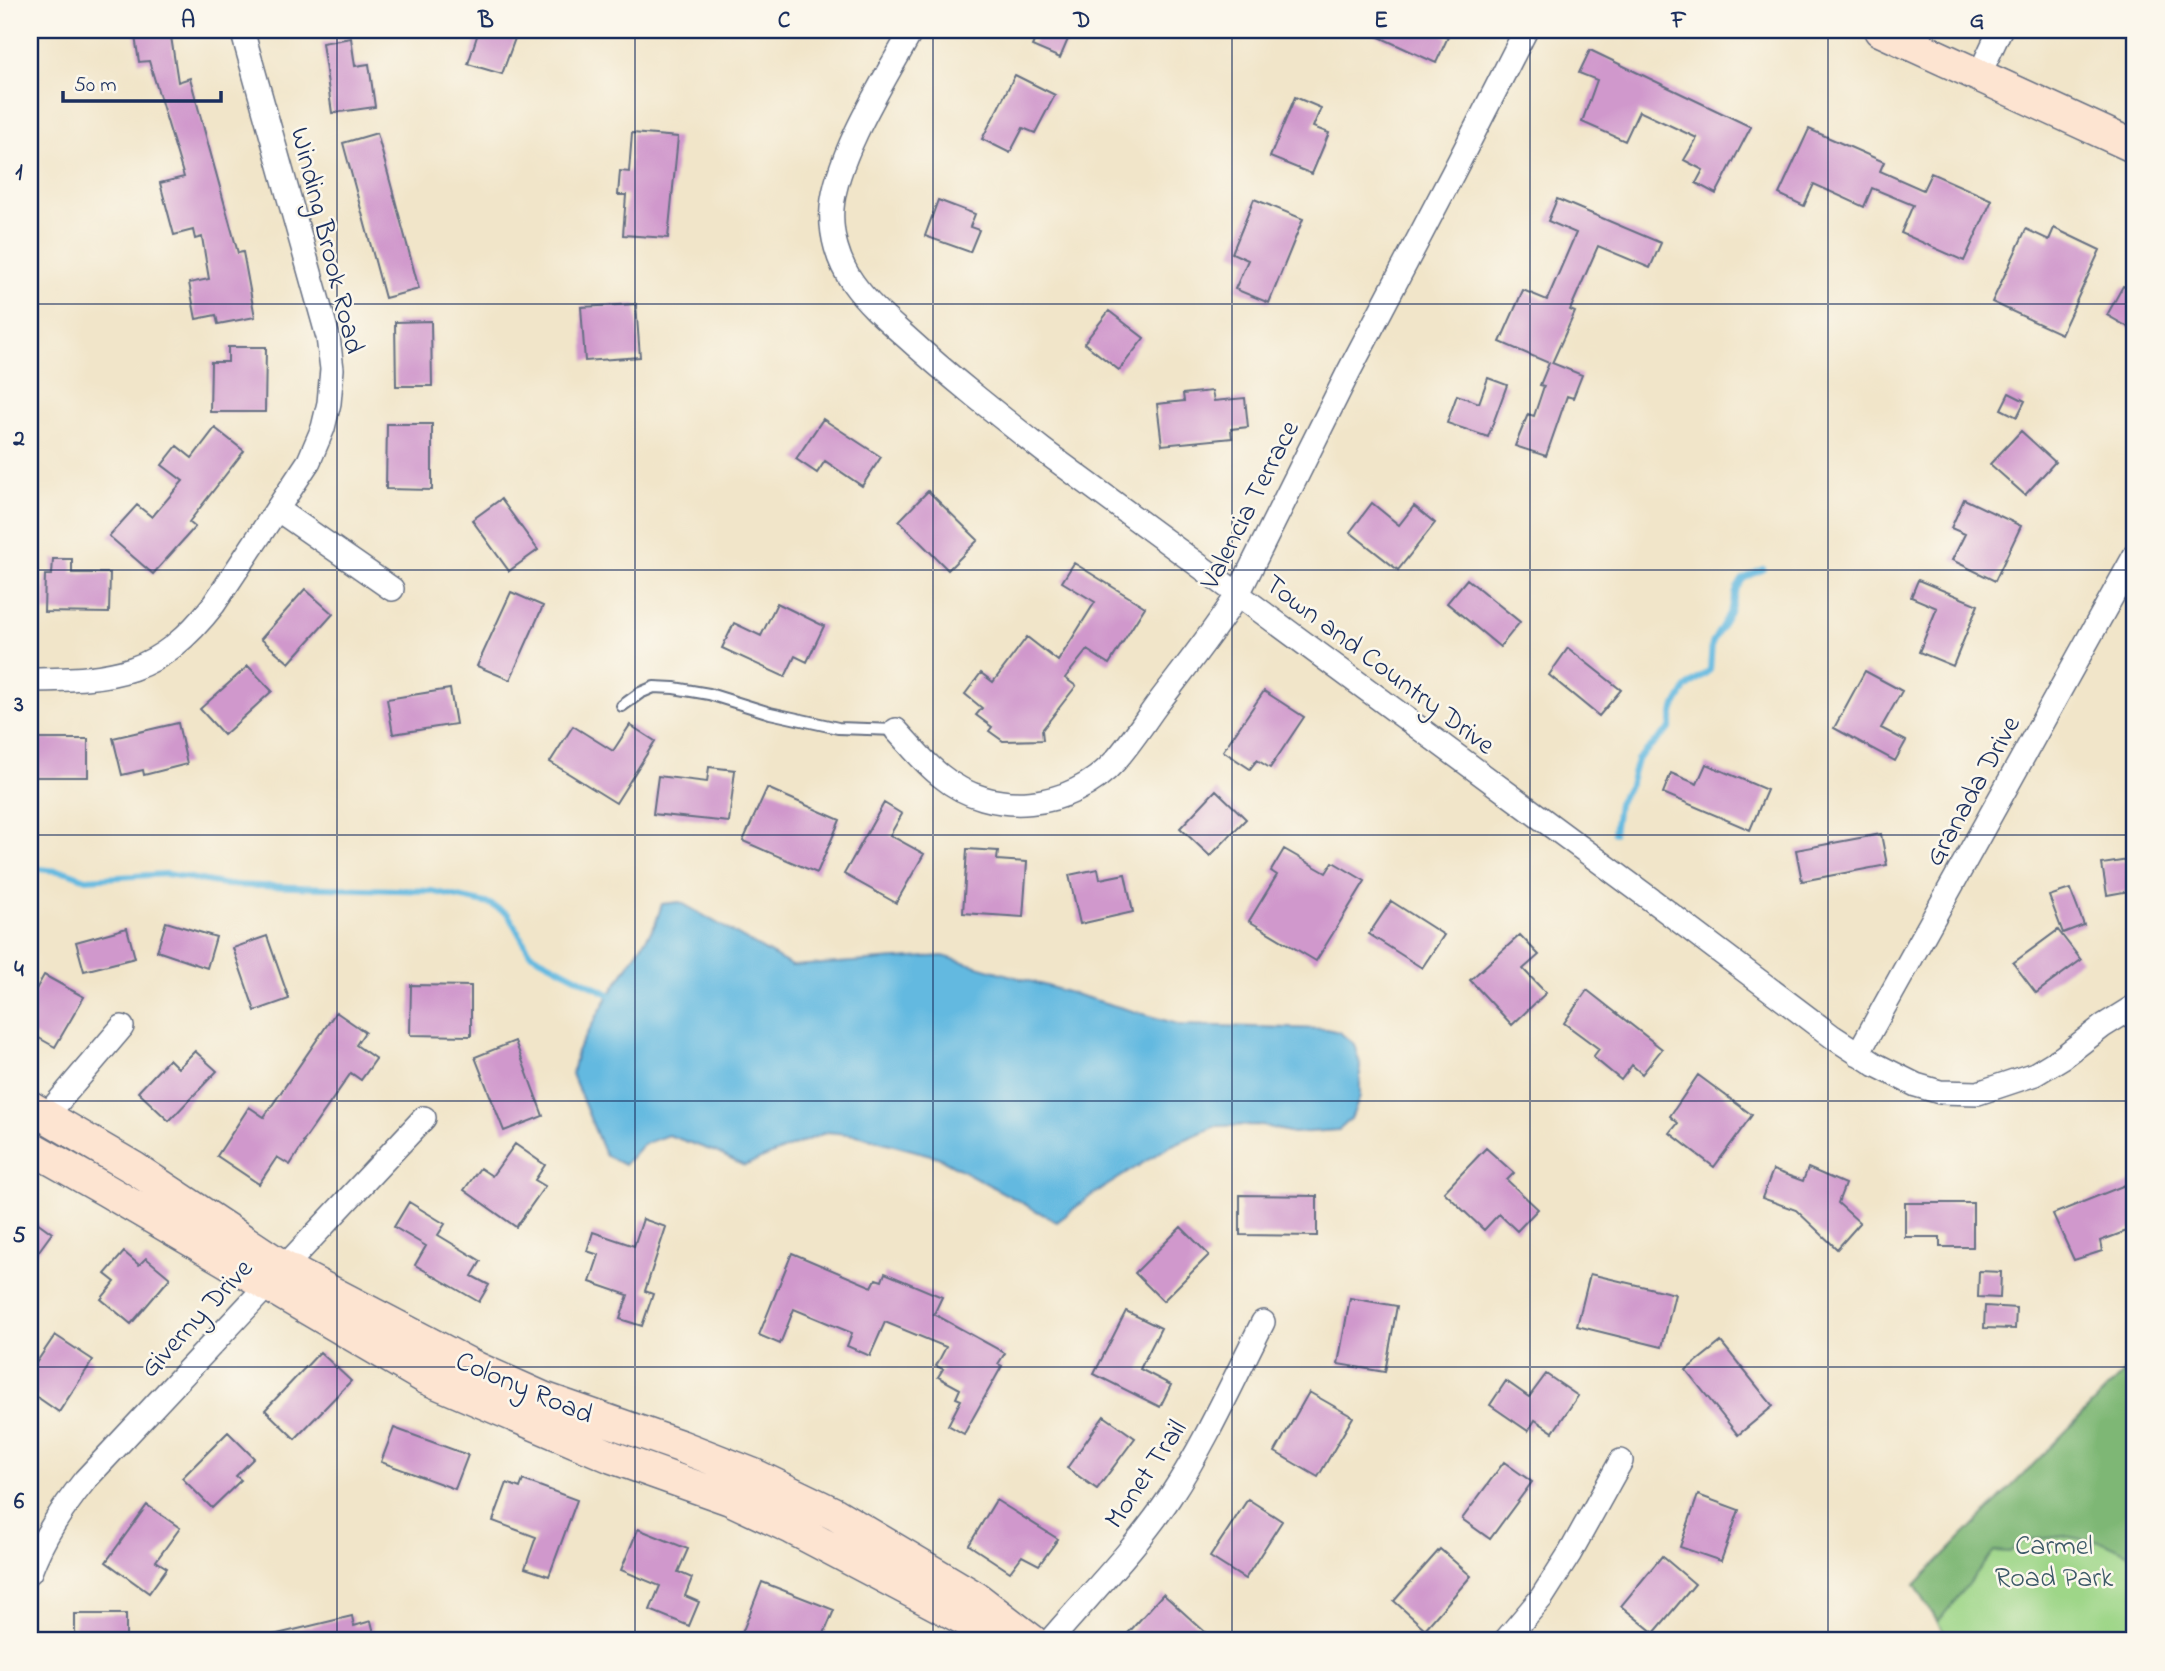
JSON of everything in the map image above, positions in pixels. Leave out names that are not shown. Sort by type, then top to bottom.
[{"type":"main road","points":[[1880,30],[2135,147]]},
{"type":"main road","name":"Colony Road","points":[[38,1111],[134,1168],[275,1275],[426,1378],[612,1457],[730,1499],[792,1528],[970,1622],[992,1641]]},
{"type":"main road","name":"Colony Road","points":[[30,1147],[275,1275],[476,1368],[531,1393],[742,1471],[835,1514],[976,1598],[1032,1641]]},
{"type":"street","name":"Winding Brook Road","points":[[30,680],[86,680],[107,677],[139,667],[176,645],[214,604],[309,461],[323,428],[329,403],[332,369],[324,318],[242,30]]},
{"type":"street","name":"Town and Country Drive","points":[[912,30],[865,116],[836,183],[832,209],[833,235],[846,271],[872,306],[950,378],[1044,451],[1858,1054],[1916,1085],[1940,1092],[1978,1093],[2035,1074],[2135,1006]]},
{"type":"street","name":"Valencia Terrace","points":[[896,730],[939,775],[973,795],[999,802],[1036,803],[1063,796],[1092,781],[1114,762],[1238,594],[1348,373],[1526,30]]},
{"type":"street","points":[[1979,75],[2000,30]]},
{"type":"street","points":[[278,509],[392,589]]},
{"type":"street","name":"Granada Drive","points":[[1858,1054],[2135,555]]},
{"type":"street","points":[[38,1111],[122,1027]]},
{"type":"street","name":"Giverny Drive","points":[[30,1572],[39,1548],[59,1512],[85,1480],[424,1118]]},
{"type":"street","name":"Monet Trail","points":[[1051,1641],[1170,1498],[1206,1435],[1263,1322]]},
{"type":"street","points":[[1505,1641],[1542,1597],[1570,1553],[1621,1461]]},
{"type":"lane","points":[[622,706],[640,692],[654,687],[674,688],[709,694],[770,713],[838,728],[896,730]]},
{"type":"green space","name":"Carmel Road Park","points":[[2135,1361],[2135,1641],[1949,1641],[1915,1585]]},
{"type":"green space","points":[[2135,1361],[2135,1557],[2106,1543],[2065,1536],[2022,1541],[2010,1552],[1994,1551],[1938,1622],[1915,1585]]},
{"type":"water","points":[[680,902],[792,966],[943,956],[1181,1025],[1327,1029],[1339,1032],[1354,1044],[1360,1064],[1360,1097],[1351,1119],[1339,1130],[1293,1133],[1259,1125],[1216,1126],[1170,1146],[1089,1197],[1057,1222],[938,1157],[857,1135],[827,1132],[744,1166],[716,1152],[668,1135],[643,1144],[624,1165],[605,1155],[572,1074],[577,1051],[609,995],[655,925],[662,904]]},
{"type":"building","points":[[134,30],[170,30],[178,82],[190,78],[238,253],[243,252],[255,317],[218,324],[216,315],[196,319],[189,283],[209,279],[202,237],[195,239],[193,230],[174,235],[160,183],[184,177],[149,61],[139,62]]},
{"type":"building","points":[[479,30],[518,30],[502,74],[468,64]]},
{"type":"building","points":[[1039,30],[1072,30],[1060,58],[1032,46]]},
{"type":"building","points":[[1364,30],[1433,30],[1448,37],[1436,63]]},
{"type":"building","points":[[351,38],[355,66],[369,64],[375,107],[332,113],[322,43]]},
{"type":"building","points":[[1590,50],[1751,127],[1716,194],[1696,183],[1703,170],[1684,160],[1697,138],[1639,111],[1625,141],[1582,122],[1597,80],[1579,73]]},
{"type":"building","points":[[1015,75],[1055,95],[1035,133],[1023,128],[1010,153],[982,139]]},
{"type":"building","points":[[1295,97],[1321,108],[1313,127],[1329,133],[1312,174],[1270,157]]},
{"type":"building","points":[[1809,129],[1884,162],[1880,171],[1923,190],[1931,173],[1992,200],[1964,261],[1901,233],[1913,205],[1872,188],[1864,207],[1814,184],[1804,206],[1779,194]]},
{"type":"building","points":[[377,133],[419,289],[385,298],[343,143]]},
{"type":"building","points":[[632,133],[678,137],[668,238],[623,235],[626,195],[618,195],[620,171],[629,172]]},
{"type":"building","points":[[1254,199],[1303,219],[1269,303],[1235,289],[1248,260],[1232,253]]},
{"type":"building","points":[[1557,199],[1661,243],[1650,268],[1598,246],[1570,310],[1575,312],[1552,363],[1582,375],[1573,398],[1567,396],[1546,456],[1515,446],[1528,414],[1534,416],[1544,386],[1540,385],[1549,363],[1500,342],[1523,290],[1547,300],[1576,233],[1548,221]]},
{"type":"building","points":[[938,200],[975,214],[970,227],[979,230],[970,252],[925,236]]},
{"type":"building","points":[[2054,228],[2100,250],[2061,334],[1992,302],[2026,229],[2049,240]]},
{"type":"building","points":[[2123,286],[2135,292],[2135,331],[2107,315]]},
{"type":"building","points":[[636,304],[640,357],[585,361],[581,307]]},
{"type":"building","points":[[1109,311],[1144,338],[1119,370],[1084,343]]},
{"type":"building","points":[[431,321],[432,386],[396,386],[395,322]]},
{"type":"building","points":[[228,347],[266,347],[265,412],[210,412],[211,362],[228,362]]},
{"type":"building","points":[[1488,378],[1507,385],[1488,437],[1447,423],[1457,395],[1479,403]]},
{"type":"building","points":[[1212,391],[1214,401],[1245,398],[1248,427],[1231,429],[1232,438],[1162,445],[1157,404],[1184,401],[1183,394]]},
{"type":"building","points":[[2009,393],[2025,401],[2017,417],[2001,409]]},
{"type":"building","points":[[823,419],[881,457],[862,486],[825,461],[817,473],[796,459]]},
{"type":"building","points":[[387,424],[432,424],[432,490],[386,489]]},
{"type":"building","points":[[215,428],[244,451],[189,522],[195,527],[153,574],[109,536],[137,505],[152,517],[183,481],[162,465],[177,446],[192,458]]},
{"type":"building","points":[[2021,431],[2055,462],[2025,495],[1990,464]]},
{"type":"building","points":[[928,491],[978,540],[948,570],[899,521]]},
{"type":"building","points":[[501,499],[538,550],[509,571],[472,520]]},
{"type":"building","points":[[1964,499],[2021,526],[1995,581],[1952,560],[1965,534],[1951,528]]},
{"type":"building","points":[[1372,503],[1399,525],[1414,506],[1435,523],[1398,570],[1350,532]]},
{"type":"building","points":[[53,559],[72,559],[72,573],[110,573],[109,613],[44,612],[45,575],[52,575]]},
{"type":"building","points":[[1074,563],[1145,607],[1109,664],[1087,650],[1065,678],[1076,686],[1042,730],[1043,740],[1003,741],[989,731],[992,727],[976,715],[982,708],[965,694],[981,673],[993,682],[1027,637],[1058,661],[1095,602],[1062,582]]},
{"type":"building","points":[[1467,579],[1520,622],[1500,647],[1447,603]]},
{"type":"building","points":[[1918,580],[1978,605],[1953,666],[1919,652],[1937,608],[1911,597]]},
{"type":"building","points":[[305,589],[333,614],[289,663],[261,639]]},
{"type":"building","points":[[511,592],[543,606],[510,680],[477,666]]},
{"type":"building","points":[[777,603],[824,626],[807,662],[795,656],[785,677],[722,648],[734,623],[761,636]]},
{"type":"building","points":[[1568,648],[1621,690],[1599,716],[1549,675]]},
{"type":"building","points":[[248,666],[272,691],[224,735],[200,709]]},
{"type":"building","points":[[1865,671],[1902,691],[1881,728],[1906,741],[1895,761],[1834,728]]},
{"type":"building","points":[[450,689],[456,724],[393,734],[387,699]]},
{"type":"building","points":[[1264,691],[1304,717],[1270,768],[1257,760],[1250,769],[1223,751]]},
{"type":"building","points":[[178,723],[187,764],[144,775],[143,770],[122,775],[113,738]]},
{"type":"building","points":[[630,725],[655,741],[616,803],[550,762],[573,726],[613,751]]},
{"type":"building","points":[[30,739],[88,739],[88,777],[30,777]]},
{"type":"building","points":[[1706,764],[1767,790],[1750,830],[1663,793],[1671,773],[1697,784]]},
{"type":"building","points":[[709,767],[735,770],[729,822],[653,814],[658,776],[707,782]]},
{"type":"building","points":[[767,788],[840,820],[817,873],[743,841]]},
{"type":"building","points":[[1216,790],[1246,819],[1210,856],[1180,828]]},
{"type":"building","points":[[884,803],[902,814],[890,835],[924,854],[896,903],[844,874]]},
{"type":"building","points":[[1881,834],[1887,865],[1802,881],[1796,850]]},
{"type":"building","points":[[967,849],[998,851],[997,860],[1027,862],[1023,917],[963,913]]},
{"type":"building","points":[[1284,849],[1326,873],[1333,862],[1365,881],[1316,961],[1249,921],[1277,875],[1271,871]]},
{"type":"building","points":[[2135,859],[2135,890],[2107,895],[2102,864]]},
{"type":"building","points":[[1098,869],[1100,879],[1125,874],[1133,912],[1080,924],[1069,875]]},
{"type":"building","points":[[2070,889],[2084,925],[2063,933],[2049,896]]},
{"type":"building","points":[[1391,901],[1444,935],[1422,968],[1369,934]]},
{"type":"building","points":[[166,922],[216,937],[207,968],[157,951]]},
{"type":"building","points":[[127,928],[135,958],[84,971],[76,942]]},
{"type":"building","points":[[2058,930],[2081,960],[2036,993],[2013,963]]},
{"type":"building","points":[[1520,935],[1539,955],[1523,969],[1546,993],[1512,1025],[1470,980]]},
{"type":"building","points":[[267,936],[289,999],[255,1011],[233,948]]},
{"type":"building","points":[[44,975],[84,997],[55,1047],[30,1033],[30,1000]]},
{"type":"building","points":[[411,985],[471,986],[471,1036],[410,1035]]},
{"type":"building","points":[[1587,990],[1662,1049],[1642,1074],[1632,1065],[1621,1080],[1593,1057],[1599,1049],[1564,1023]]},
{"type":"building","points":[[336,1012],[365,1032],[356,1045],[376,1059],[361,1080],[351,1073],[290,1165],[277,1157],[259,1184],[217,1156],[249,1107],[264,1117]]},
{"type":"building","points":[[515,1041],[543,1116],[504,1131],[475,1057]]},
{"type":"building","points":[[195,1051],[217,1071],[169,1121],[138,1092],[169,1059],[178,1068]]},
{"type":"building","points":[[1698,1075],[1752,1115],[1714,1167],[1670,1133],[1678,1123],[1670,1116]]},
{"type":"building","points":[[515,1144],[545,1165],[535,1180],[545,1186],[516,1227],[464,1190],[480,1168],[492,1176]]},
{"type":"building","points":[[1486,1148],[1514,1173],[1507,1180],[1538,1209],[1517,1231],[1499,1214],[1484,1230],[1444,1192]]},
{"type":"building","points":[[1808,1168],[1845,1184],[1838,1203],[1860,1223],[1837,1249],[1796,1210],[1762,1198],[1773,1170],[1803,1181]]},
{"type":"building","points":[[2135,1181],[2135,1228],[2100,1241],[2102,1251],[2074,1260],[2053,1214]]},
{"type":"building","points":[[1240,1195],[1317,1196],[1317,1236],[1240,1235]]},
{"type":"building","points":[[409,1202],[445,1224],[438,1235],[481,1261],[472,1276],[489,1285],[479,1302],[415,1265],[426,1246],[394,1227]]},
{"type":"building","points":[[1905,1203],[1973,1203],[1973,1247],[1940,1247],[1940,1237],[1905,1237]]},
{"type":"building","points":[[30,1217],[52,1233],[30,1263]]},
{"type":"building","points":[[643,1219],[666,1227],[645,1291],[653,1294],[642,1326],[620,1319],[628,1295],[590,1282],[599,1255],[587,1251],[593,1232],[634,1246]]},
{"type":"building","points":[[1181,1227],[1209,1255],[1163,1301],[1135,1273]]},
{"type":"building","points":[[124,1252],[139,1265],[146,1258],[170,1278],[131,1324],[101,1299],[115,1282],[105,1274]]},
{"type":"building","points":[[792,1253],[872,1287],[876,1279],[882,1281],[885,1273],[942,1297],[934,1314],[1005,1353],[998,1364],[1002,1366],[964,1434],[948,1425],[961,1400],[956,1398],[960,1389],[938,1377],[943,1369],[936,1366],[946,1347],[885,1322],[870,1356],[847,1346],[852,1333],[794,1309],[780,1344],[759,1335]]},
{"type":"building","points":[[1979,1271],[2001,1272],[2000,1298],[1978,1297]]},
{"type":"building","points":[[1590,1274],[1675,1294],[1662,1347],[1577,1326]]},
{"type":"building","points":[[1350,1298],[1397,1306],[1385,1372],[1338,1364]]},
{"type":"building","points":[[1985,1306],[2016,1308],[2015,1329],[1984,1328]]},
{"type":"building","points":[[1126,1311],[1161,1328],[1140,1369],[1171,1385],[1160,1407],[1094,1374]]},
{"type":"building","points":[[55,1335],[93,1360],[59,1412],[30,1392],[30,1372]]},
{"type":"building","points":[[1721,1342],[1773,1406],[1738,1435],[1686,1370]]},
{"type":"building","points":[[320,1352],[351,1381],[295,1439],[265,1410]]},
{"type":"building","points":[[1546,1374],[1578,1396],[1553,1432],[1535,1420],[1528,1431],[1490,1405],[1506,1381],[1529,1397]]},
{"type":"building","points":[[1309,1392],[1353,1417],[1318,1477],[1275,1452]]},
{"type":"building","points":[[1104,1416],[1135,1438],[1097,1489],[1067,1468]]},
{"type":"building","points":[[394,1428],[468,1455],[455,1489],[381,1462]]},
{"type":"building","points":[[228,1432],[254,1458],[236,1476],[241,1480],[212,1508],[182,1478]]},
{"type":"building","points":[[1504,1462],[1532,1482],[1490,1539],[1462,1519]]},
{"type":"building","points":[[523,1480],[577,1500],[549,1576],[525,1568],[536,1537],[493,1521],[507,1483],[520,1488]]},
{"type":"building","points":[[1698,1495],[1739,1510],[1721,1561],[1680,1547]]},
{"type":"building","points":[[1248,1499],[1282,1521],[1245,1579],[1210,1557]]},
{"type":"building","points":[[996,1500],[1058,1539],[1039,1565],[1022,1556],[1010,1572],[969,1545]]},
{"type":"building","points":[[147,1505],[180,1528],[156,1561],[167,1568],[149,1593],[106,1562]]},
{"type":"building","points":[[638,1529],[688,1549],[678,1572],[692,1578],[685,1596],[699,1602],[689,1626],[650,1610],[660,1586],[621,1570]]},
{"type":"building","points":[[1440,1549],[1471,1576],[1425,1629],[1394,1601]]},
{"type":"building","points":[[1662,1556],[1695,1584],[1654,1633],[1621,1606]]},
{"type":"building","points":[[762,1582],[834,1610],[821,1641],[739,1641]]},
{"type":"building","points":[[1163,1594],[1215,1641],[1121,1641]]},
{"type":"building","points":[[75,1614],[126,1614],[126,1641],[75,1641]]},
{"type":"building","points":[[352,1616],[354,1626],[371,1621],[376,1641],[274,1641],[273,1635]]},
{"type":"waterway","points":[[1614,833],[1618,804],[1631,782],[1637,760],[1670,728],[1674,709],[1686,688],[1710,670],[1712,643],[1730,612],[1737,588],[1743,579],[1763,569]]},
{"type":"waterway","points":[[30,868],[67,872],[86,879],[167,874],[228,885],[431,891],[490,904],[508,914],[530,953],[616,998]]}]
